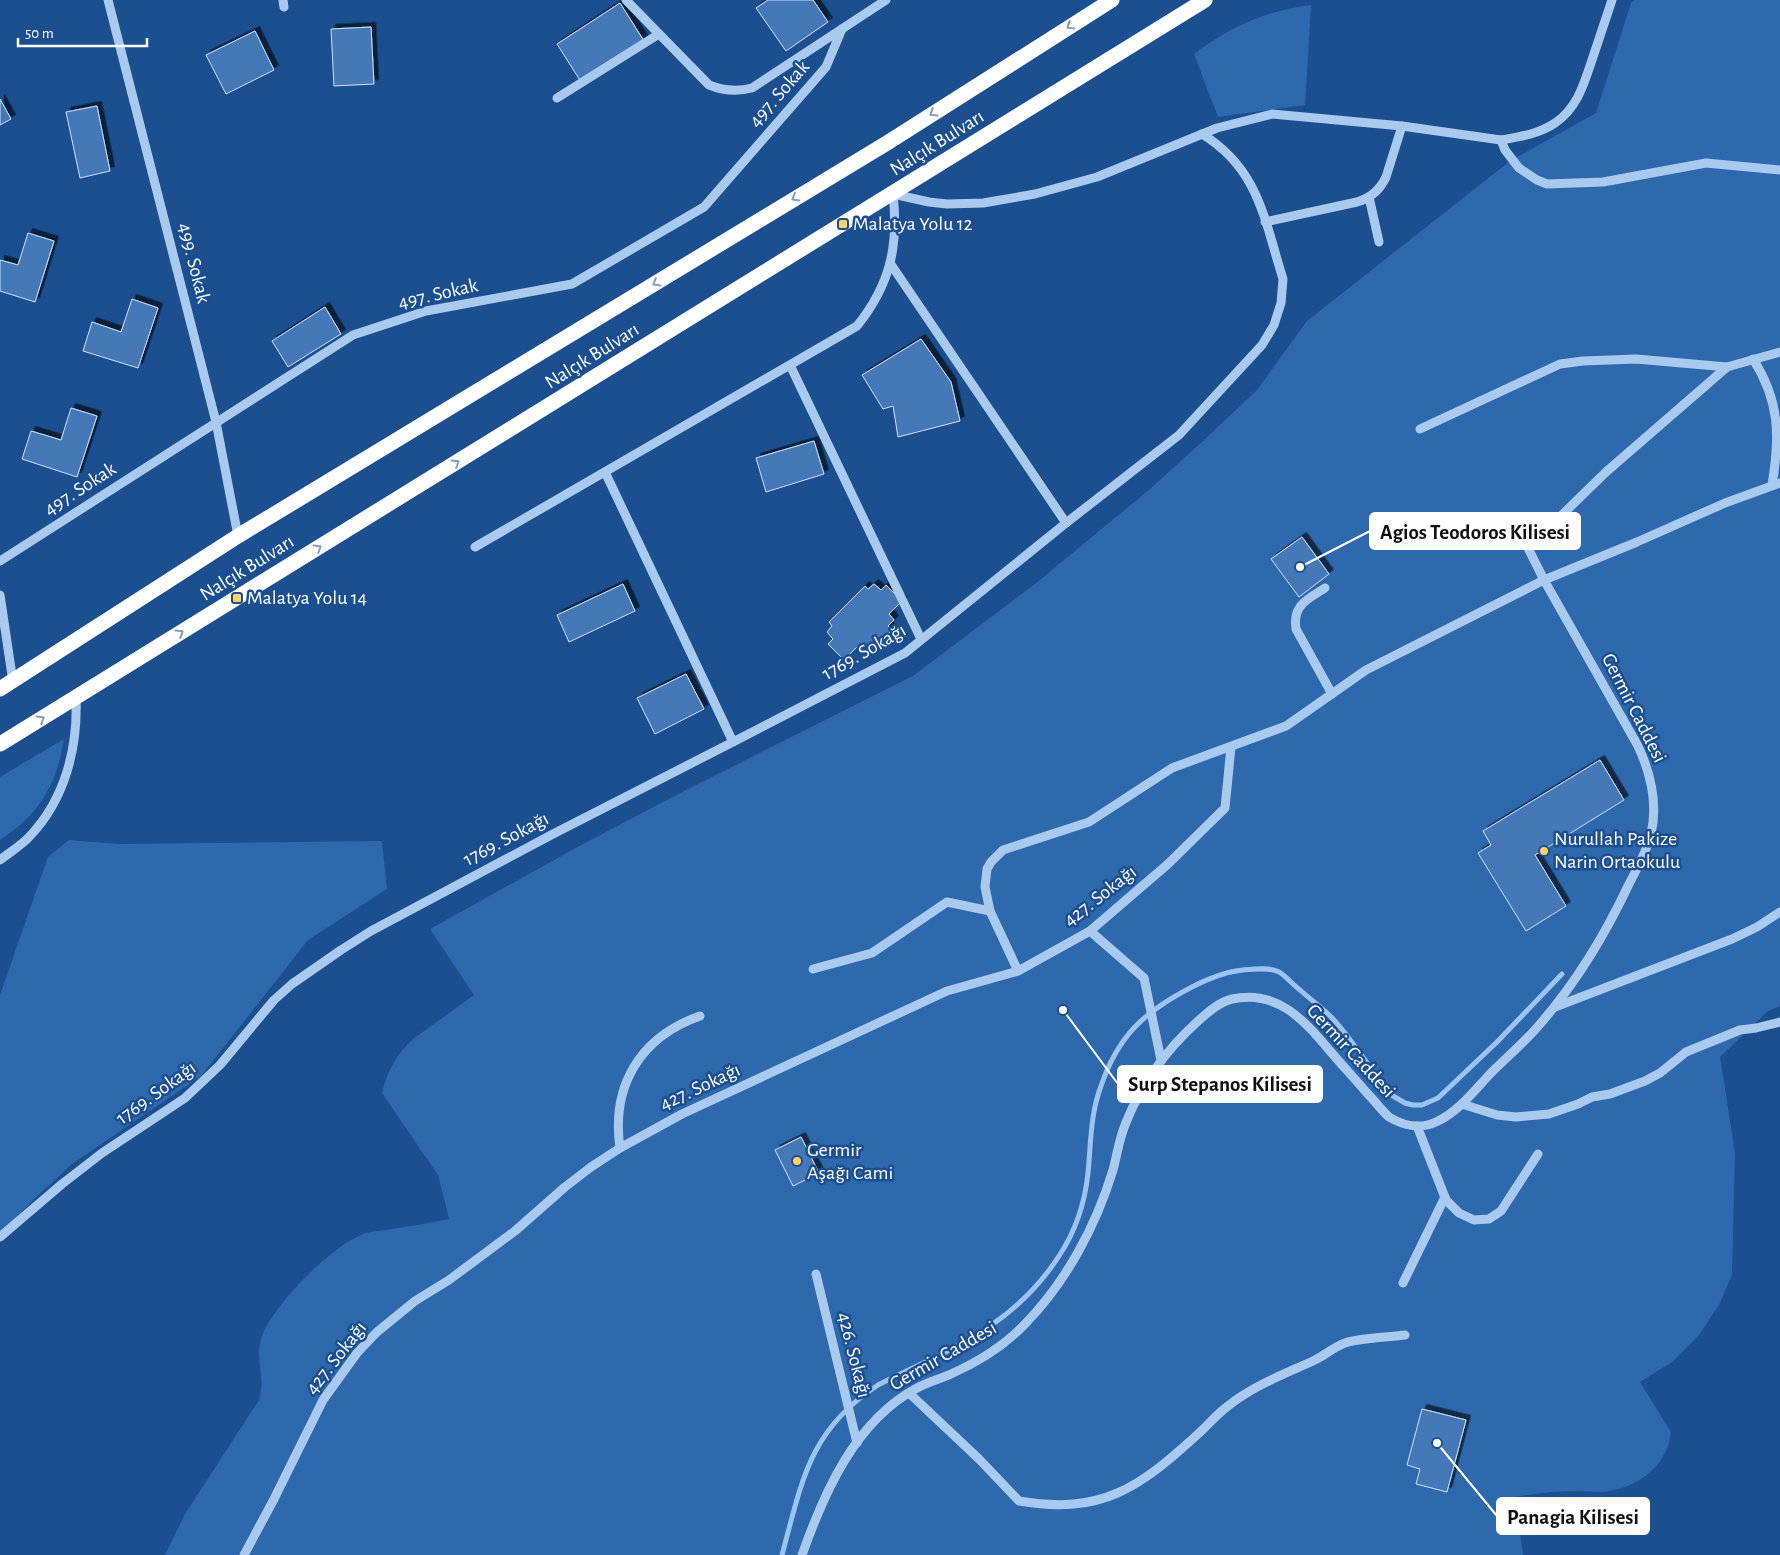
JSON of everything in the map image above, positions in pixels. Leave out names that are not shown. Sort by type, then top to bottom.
[{"type":"highway","name":"Nalçık Bulvarı","points":[[6,685],[238,536],[878,148],[1112,0]]},
{"type":"highway","name":"Nalçık Bulvarı","points":[[0,744],[1205,0]]},
{"type":"street","name":"499. Sokak","points":[[108,0],[216,422],[238,536]]},
{"type":"street","points":[[626,0],[709,85],[728,91],[752,88],[886,0]]},
{"type":"street","points":[[475,547],[857,326],[878,294],[890,263],[895,234],[893,194],[947,204],[983,203],[1035,194],[1097,177],[1202,134],[1244,120],[1272,114],[1402,126],[1501,140],[1544,129],[1554,124],[1571,108],[1581,90],[1612,0]]},
{"type":"street","name":"497. Sokak","points":[[0,561],[353,335],[426,311],[572,284],[704,207],[826,67],[842,29]]},
{"type":"street","points":[[557,98],[659,34]]},
{"type":"street","points":[[1265,222],[1357,202],[1369,197],[1382,184],[1402,126]]},
{"type":"street","name":"1769. Sokağı","points":[[0,1237],[102,1153],[185,1098],[220,1065],[274,1000],[292,984],[340,950],[371,931],[554,834],[905,653],[1179,435],[1262,345],[1274,325],[1281,303],[1283,278],[1254,189],[1246,175],[1227,151],[1202,134]]},
{"type":"street","points":[[1501,140],[1505,150],[1519,168],[1547,184],[1603,182],[1706,163],[1780,170]]},
{"type":"street","points":[[1369,197],[1379,242]]},
{"type":"street","points":[[890,263],[1066,523]]},
{"type":"street","points":[[1420,429],[1560,364],[1636,359],[1727,367],[1780,352]]},
{"type":"street","points":[[1018,970],[990,911],[985,887],[985,878],[991,862],[1003,850],[1089,822],[1172,768],[1286,726],[1366,670],[1544,580],[1725,503],[1776,484],[1780,428],[1771,392],[1753,359]]},
{"type":"street","points":[[790,365],[921,639]]},
{"type":"street","name":"Germir Caddesi","points":[[802,1555],[831,1484],[857,1444],[878,1418],[909,1393],[968,1366],[992,1351],[1023,1326],[1054,1291],[1067,1272],[1092,1224],[1113,1169],[1117,1149],[1130,1111],[1139,1092],[1161,1060],[1182,1035],[1222,1002],[1246,997],[1270,1001],[1282,1006],[1306,1023],[1390,1117],[1398,1122],[1417,1126],[1437,1122],[1462,1104],[1554,1007],[1595,950],[1640,866],[1651,832],[1654,797],[1646,762],[1638,746],[1544,580],[1528,548],[1606,472],[1727,367]]},
{"type":"street","points":[[605,472],[733,742]]},
{"type":"street","points":[[1325,588],[1302,604],[1296,614],[1295,622],[1296,629],[1332,694]]},
{"type":"street","points":[[0,595],[6,685]]},
{"type":"street","points":[[0,860],[29,837],[41,822],[61,789],[75,735],[76,698]]},
{"type":"street","name":"427. Sokağı","points":[[244,1555],[323,1400],[357,1353],[399,1312],[449,1280],[508,1237],[564,1187],[620,1148],[682,1114],[947,991],[1018,970],[1090,931],[1168,864],[1225,808],[1231,747]]},
{"type":"street","points":[[813,969],[872,953],[947,902],[990,911]]},
{"type":"street","points":[[1554,1007],[1732,939],[1757,927],[1780,912]]},
{"type":"street","points":[[1090,931],[1144,978],[1161,1060]]},
{"type":"street","points":[[620,1148],[618,1118],[620,1104],[626,1083],[635,1065],[647,1049],[663,1035],[686,1021],[700,1016]]},
{"type":"street","points":[[1462,1104],[1497,1115],[1516,1117],[1549,1114],[1592,1097],[1610,1094],[1636,1085],[1660,1073],[1686,1052],[1740,1030],[1780,1022]]},
{"type":"street","points":[[1417,1126],[1445,1197],[1452,1207],[1466,1218],[1489,1219],[1501,1211],[1538,1154]]},
{"type":"street","points":[[1403,1283],[1445,1197]]},
{"type":"street","name":"426. Sokağı","points":[[816,1274],[857,1444]]},
{"type":"street","points":[[909,1393],[979,1459],[1019,1501],[1060,1506],[1080,1504],[1107,1497],[1138,1484],[1171,1458],[1228,1406],[1266,1382],[1317,1359],[1346,1342],[1405,1335]]},
{"type":"shaded area","points":[[1635,0],[1780,0],[1780,1006],[1768,1011],[1720,1057],[1735,1153],[1732,1275],[1719,1305],[1699,1335],[1672,1362],[1640,1382],[1671,1432],[1665,1454],[1659,1463],[1632,1484],[1610,1491],[1555,1492],[1515,1497],[1523,1555],[165,1555],[185,1514],[259,1400],[261,1383],[259,1352],[262,1336],[268,1323],[291,1292],[322,1262],[353,1239],[369,1232],[449,1219],[438,1175],[382,1093],[390,1070],[397,1057],[407,1045],[474,995],[430,929],[583,844],[686,790],[913,676],[1035,584],[1150,489],[1257,390],[1307,321],[1510,161],[1596,113],[1631,3]]},
{"type":"shaded area","points":[[1311,5],[1305,105],[1218,117],[1194,54],[1222,35],[1250,21],[1279,11]]},
{"type":"shaded area","points":[[64,739],[57,770],[44,797],[25,820],[0,840],[0,777]]},
{"type":"shaded area","points":[[69,840],[119,844],[382,841],[387,889],[308,940],[201,1076],[72,1164],[33,1200],[0,1235],[0,995],[48,857]]},
{"type":"building","points":[[768,0],[813,0],[828,22],[786,51],[756,8]]},
{"type":"building","points":[[620,3],[644,41],[581,82],[557,44]]},
{"type":"building","points":[[371,27],[374,84],[334,86],[331,29]]},
{"type":"building","points":[[255,31],[274,70],[226,94],[206,55]]},
{"type":"building","points":[[0,99],[11,119],[0,125]]},
{"type":"building","points":[[97,106],[110,171],[80,178],[66,112]]},
{"type":"building","points":[[28,233],[54,241],[35,302],[0,291],[0,260],[18,265]]},
{"type":"building","points":[[132,299],[158,308],[138,368],[83,351],[92,322],[121,332]]},
{"type":"building","points":[[325,307],[341,334],[288,367],[272,341]]},
{"type":"building","points":[[921,339],[951,382],[960,421],[898,437],[893,406],[883,409],[862,375]]},
{"type":"building","points":[[71,408],[97,416],[77,477],[22,459],[31,431],[61,440]]},
{"type":"building","points":[[814,441],[824,474],[766,492],[756,458]]},
{"type":"building","points":[[1302,537],[1329,574],[1299,597],[1271,559]]},
{"type":"building","points":[[623,584],[635,611],[569,642],[557,615]]},
{"type":"building","points":[[874,584],[881,590],[886,585],[902,601],[889,614],[894,620],[888,626],[892,630],[873,649],[869,645],[863,652],[858,646],[844,660],[828,644],[833,639],[827,632],[832,626],[829,622],[865,586],[868,589]]},
{"type":"building","points":[[686,674],[704,709],[655,734],[637,698]]},
{"type":"building","points":[[1600,760],[1624,800],[1535,855],[1566,906],[1526,931],[1478,853],[1491,845],[1483,831]]},
{"type":"building","name":"Germir Aşağı Cami","points":[[801,1137],[819,1173],[793,1186],[775,1150]]},
{"type":"building","points":[[1422,1409],[1466,1420],[1447,1492],[1416,1484],[1420,1469],[1407,1465]]},
{"type":"waterway","points":[[782,1555],[803,1481],[823,1439],[837,1420],[855,1402],[878,1385],[955,1347],[1000,1319],[1041,1280],[1059,1256],[1070,1237],[1082,1206],[1097,1097],[1108,1068],[1125,1039],[1146,1016],[1159,1006],[1196,985],[1222,974],[1252,969],[1275,970],[1333,1019],[1393,1096],[1405,1103],[1422,1105],[1438,1098],[1497,1042],[1562,974]]},
{"type":"place","name":"Malatya Yolu 12","points":[[843,224]]},
{"type":"place","name":"Agios Teodoros Kilisesi","points":[[1300,567]]},
{"type":"place","name":"Malatya Yolu 14","points":[[237,598]]},
{"type":"place","name":"Nurullah Pakize Narin Ortaokulu","points":[[1544,851]]},
{"type":"place","name":"Surp Stepanos Kilisesi","points":[[1063,1010]]},
{"type":"place","name":"Germir Aşağı Cami","points":[[797,1161]]},
{"type":"place","name":"Panagia Kilisesi","points":[[1437,1443]]}]
